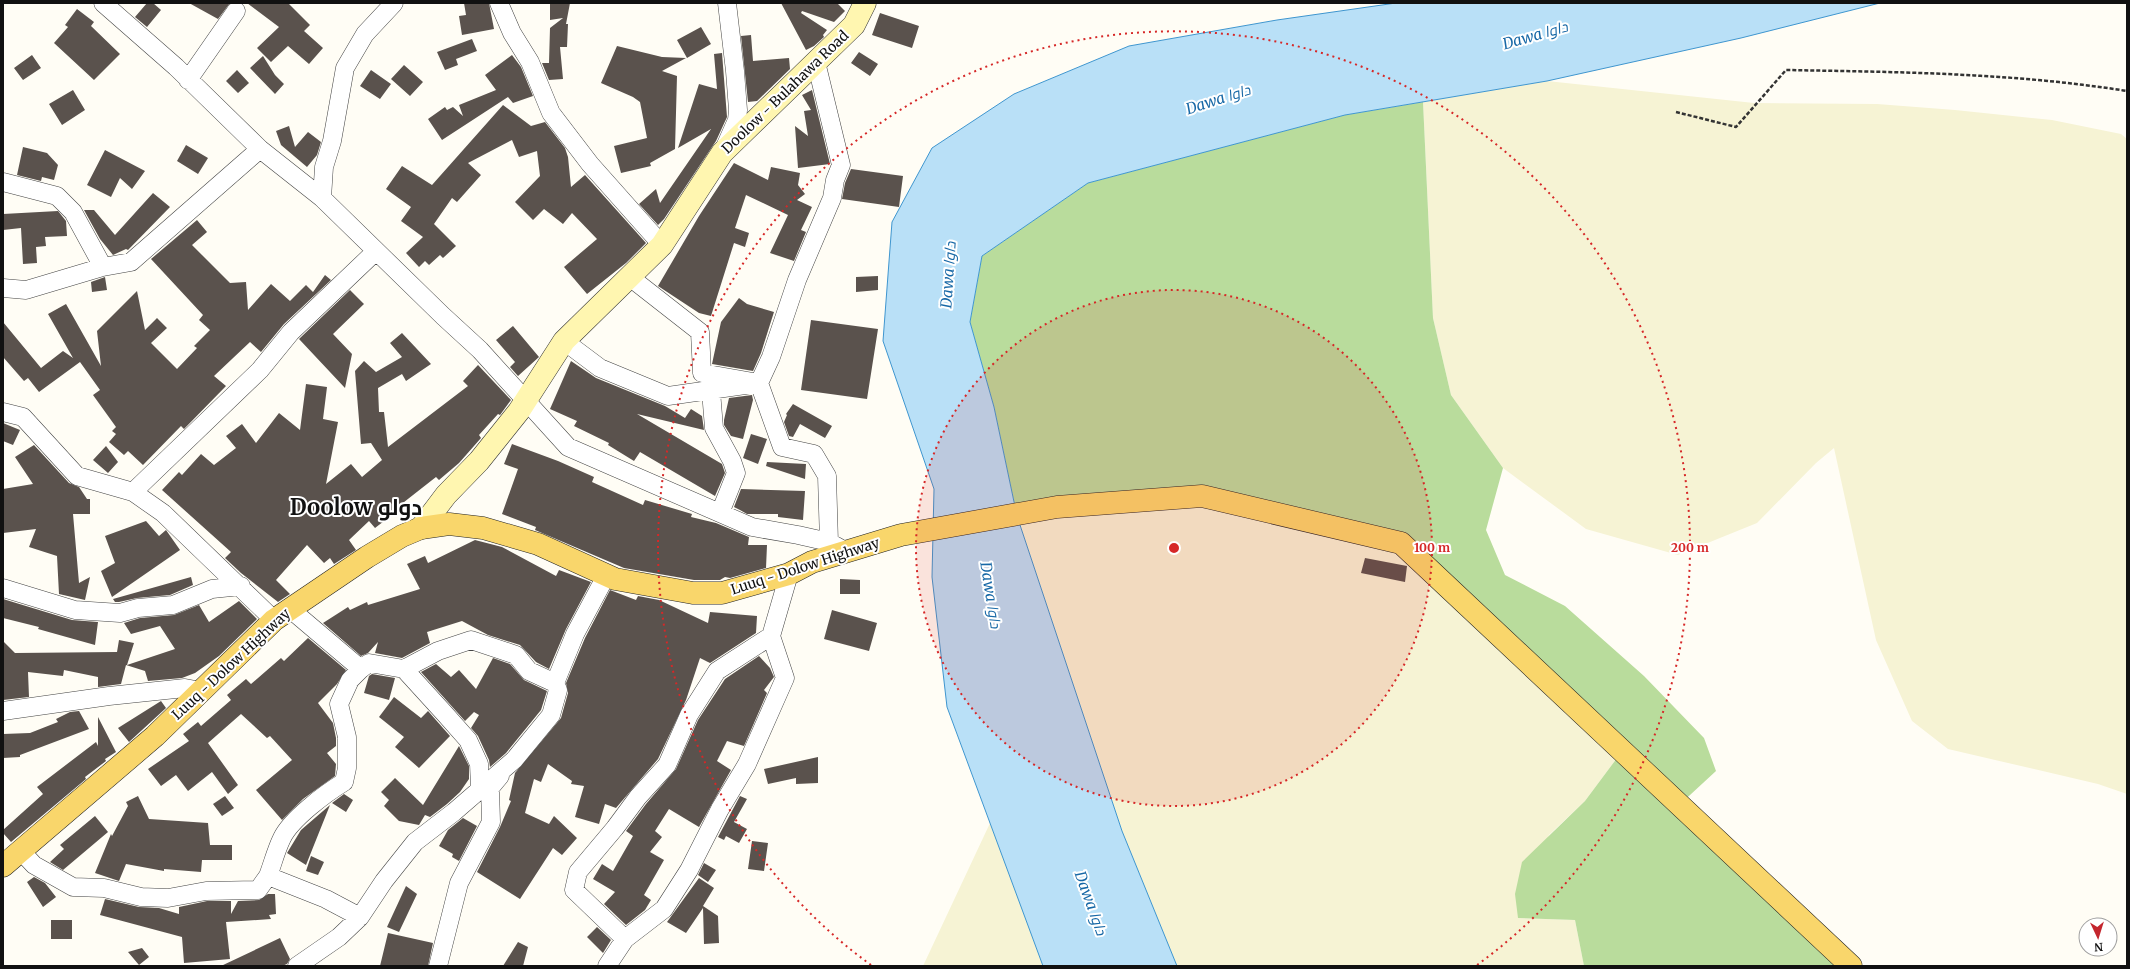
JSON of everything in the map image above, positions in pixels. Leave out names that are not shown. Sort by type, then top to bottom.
[{"type":"main road","name":"Doolow - Bulahawa Road","points":[[421,528],[446,495],[480,461],[526,401],[564,341],[631,278],[662,245],[722,153],[854,25],[865,3]]},
{"type":"main road","name":"Luuq - Dolow Highway","points":[[3,866],[155,736],[281,614],[367,557],[402,536],[421,528],[449,524],[483,528],[538,544],[615,579],[693,593],[722,593],[789,574],[838,547],[1057,507],[1202,496],[1401,543],[1851,966]]},
{"type":"street","points":[[103,3],[188,80],[260,149],[322,198],[480,350],[568,448],[752,527],[798,535],[838,547],[827,476],[814,454],[782,447],[759,383],[771,357],[798,280],[832,198],[835,180],[841,165],[816,62]]},
{"type":"street","points":[[322,198],[324,167],[332,141],[345,68],[365,34],[394,3]]},
{"type":"street","points":[[499,3],[512,33],[530,62],[551,113],[590,164],[662,245]]},
{"type":"street","points":[[722,153],[737,120],[738,110],[727,3]]},
{"type":"street","points":[[188,80],[236,11]]},
{"type":"street","points":[[3,288],[26,290],[103,267],[131,262],[260,149]]},
{"type":"street","points":[[3,182],[57,196],[73,212],[103,267]]},
{"type":"street","points":[[133,492],[260,370],[291,332],[376,251]]},
{"type":"street","points":[[631,278],[700,332],[702,373],[759,383]]},
{"type":"street","points":[[564,341],[600,368],[668,396],[759,383]]},
{"type":"street","points":[[710,391],[714,428],[732,461],[736,473],[720,513]]},
{"type":"street","points":[[3,412],[23,417],[77,476],[133,492],[162,513],[241,586],[361,669]]},
{"type":"street","points":[[555,683],[575,634],[606,574]]},
{"type":"street","points":[[607,966],[625,939],[664,909],[689,870],[720,809],[748,764],[785,678],[771,636],[789,574]]},
{"type":"street","points":[[3,588],[75,610],[120,613],[138,608],[173,606],[212,589],[241,586]]},
{"type":"street","points":[[625,939],[574,890],[578,872],[615,828],[638,797],[667,765],[689,715],[717,671],[771,636]]},
{"type":"street","points":[[21,851],[34,865],[73,887],[104,888],[141,897],[168,898],[206,891],[258,890],[268,876],[283,836],[308,808],[325,794],[344,782],[347,768],[347,737],[339,704],[350,680],[369,663],[404,668],[438,651],[471,640],[516,655],[530,671],[555,683],[558,690],[551,715],[490,788],[491,822],[459,883],[438,966]]},
{"type":"street","points":[[404,668],[468,740],[479,764],[480,788]]},
{"type":"street","points":[[3,711],[185,688],[201,691]]},
{"type":"street","points":[[297,966],[339,938],[360,917],[384,881],[415,842],[454,812],[514,760]]},
{"type":"street","points":[[268,876],[326,899],[360,917]]},
{"type":"path","points":[[1676,112],[1736,127],[1786,70],[1924,72],[2093,86],[2127,91]]},
{"type":"shaded area","points":[[1547,81],[1754,103],[1877,104],[1955,110],[2052,120],[2121,134],[2127,139],[2127,794],[2098,784],[1948,749],[1912,721],[1876,640],[1834,448],[1816,463],[1757,523],[1678,555],[1586,529],[1503,468],[1451,395],[1433,318],[1423,102]]},
{"type":"shaded area","points":[[1201,500],[1398,546],[1620,754],[1585,801],[1549,835],[1518,918],[1575,920],[1584,966],[1177,966],[1122,831],[1017,516]]},
{"type":"shaded area","points":[[991,821],[1043,966],[923,966]]},
{"type":"green space","points":[[1423,102],[1433,318],[1451,395],[1503,468],[1486,530],[1505,575],[1565,606],[1644,676],[1704,738],[1716,771],[1677,807],[1849,966],[1584,966],[1575,920],[1518,918],[1515,894],[1522,862],[1585,801],[1620,754],[1398,546],[1201,500],[1017,516],[994,407],[970,322],[982,256],[1088,183],[1345,115]]},
{"type":"water","name":"Dawa داوا","points":[[1396,3],[1880,3],[1741,38],[1547,81],[1345,115],[1088,183],[982,256],[970,322],[994,407],[1017,516],[1122,831],[1177,966],[1043,966],[947,707],[932,577],[934,489],[883,341],[892,222],[932,148],[1014,94],[1129,46],[1277,20]]},
{"type":"building","points":[[147,3],[153,3],[161,10],[147,27],[135,17]]},
{"type":"building","points":[[189,3],[230,3],[218,19]]},
{"type":"building","points":[[247,3],[288,3],[310,25],[304,31],[323,48],[309,64],[288,46],[271,62],[257,48],[279,27]]},
{"type":"building","points":[[464,3],[489,3],[494,29],[462,35],[459,16],[466,15]]},
{"type":"building","points":[[550,3],[570,3],[566,24],[568,24],[567,47],[560,47],[563,79],[549,80],[542,63],[549,63],[550,28],[563,18],[550,20]]},
{"type":"building","points":[[781,3],[837,3],[845,11],[834,22],[802,11],[801,13],[827,30],[823,35],[824,37],[814,46],[806,50]]},
{"type":"building","points":[[77,9],[94,22],[91,26],[120,54],[94,80],[54,43],[68,27],[65,25]]},
{"type":"building","points":[[880,13],[919,26],[912,48],[872,35]]},
{"type":"building","points":[[701,27],[711,44],[687,58],[677,40]]},
{"type":"building","points":[[751,35],[753,61],[789,58],[790,69],[757,101],[748,102],[741,36]]},
{"type":"building","points":[[472,39],[477,51],[456,59],[458,65],[445,70],[437,52]]},
{"type":"building","points":[[617,46],[662,57],[686,58],[662,71],[677,76],[675,149],[650,163],[651,166],[621,173],[614,146],[647,138],[640,102],[633,97],[601,83]]},
{"type":"building","points":[[859,52],[878,64],[870,76],[851,63]]},
{"type":"building","points":[[722,53],[727,117],[716,141],[664,219],[658,225],[639,204],[656,189],[660,203],[711,129],[678,148],[699,84],[717,89],[714,54]]},
{"type":"building","points":[[32,55],[41,68],[23,80],[14,68]]},
{"type":"building","points":[[512,55],[521,67],[533,96],[513,103],[508,97],[442,140],[428,119],[445,107],[447,110],[453,107],[463,116],[459,105],[496,90],[485,75]]},
{"type":"building","points":[[263,56],[275,75],[284,84],[275,94],[250,68]]},
{"type":"building","points":[[404,65],[423,82],[410,96],[391,79]]},
{"type":"building","points":[[237,70],[249,83],[238,93],[226,81]]},
{"type":"building","points":[[371,70],[391,84],[380,99],[360,86]]},
{"type":"building","points":[[73,90],[85,110],[62,125],[49,104]]},
{"type":"building","points":[[812,90],[830,164],[798,168],[795,126],[808,136],[804,111],[811,110],[802,95]]},
{"type":"building","points":[[503,105],[531,126],[545,122],[565,148],[568,157],[571,187],[585,175],[646,243],[626,263],[587,294],[564,267],[597,239],[572,213],[563,224],[544,209],[533,220],[515,202],[540,176],[537,151],[519,157],[512,140],[468,163],[481,175],[457,202],[452,198],[434,224],[456,246],[443,258],[440,255],[429,265],[425,261],[419,267],[406,253],[423,237],[401,221],[411,207],[386,189],[402,166],[432,185]]},
{"type":"building","points":[[289,126],[295,147],[308,132],[321,142],[317,155],[307,167],[281,145],[276,131]]},
{"type":"building","points":[[186,145],[208,158],[198,174],[177,161]]},
{"type":"building","points":[[23,147],[47,153],[58,165],[54,180],[42,177],[41,181],[17,175]]},
{"type":"building","points":[[105,150],[145,171],[132,189],[120,178],[111,197],[87,185]]},
{"type":"building","points":[[734,163],[768,180],[771,167],[800,173],[798,185],[805,194],[797,200],[812,207],[801,230],[806,232],[794,261],[770,253],[788,215],[746,195],[735,228],[749,233],[745,247],[734,243],[711,316],[699,313],[658,286],[699,216]]},
{"type":"building","points":[[851,169],[903,176],[899,207],[842,199],[845,183]]},
{"type":"building","points":[[153,193],[170,207],[128,250],[126,249],[113,255],[100,239],[84,210],[94,210],[115,235]]},
{"type":"building","points":[[58,211],[66,221],[67,236],[45,237],[46,246],[36,247],[37,263],[23,264],[21,228],[3,230],[3,214]]},
{"type":"building","points":[[197,220],[207,232],[192,245],[230,283],[246,282],[248,310],[271,284],[290,301],[306,285],[313,292],[325,275],[331,280],[284,324],[261,352],[250,342],[214,376],[226,386],[184,429],[181,426],[143,465],[128,451],[124,455],[109,442],[116,434],[112,431],[116,427],[93,395],[100,390],[80,362],[39,392],[28,378],[24,381],[3,357],[3,322],[41,368],[63,351],[73,358],[48,314],[66,304],[101,366],[97,331],[137,291],[145,330],[157,318],[167,328],[151,343],[177,369],[197,348],[194,346],[210,330],[199,320],[203,315],[151,259]]},
{"type":"building","points":[[878,276],[878,290],[856,292],[856,277]]},
{"type":"building","points":[[105,277],[107,290],[92,292],[91,282]]},
{"type":"building","points":[[350,290],[364,304],[333,334],[352,354],[345,388],[299,339]]},
{"type":"building","points":[[739,298],[747,304],[774,312],[761,353],[753,371],[712,364],[721,322]]},
{"type":"building","points":[[811,320],[878,329],[867,399],[801,390]]},
{"type":"building","points":[[513,326],[539,357],[518,376],[510,367],[515,362],[496,340]]},
{"type":"building","points":[[402,333],[431,364],[406,381],[402,374],[378,388],[379,412],[384,412],[388,447],[468,386],[463,381],[478,365],[511,400],[500,415],[498,414],[479,435],[481,438],[459,463],[439,480],[436,477],[399,506],[401,508],[375,528],[369,521],[349,540],[356,550],[334,564],[330,558],[324,563],[307,545],[276,580],[290,594],[278,602],[241,573],[225,558],[231,552],[162,490],[179,472],[182,475],[201,454],[214,465],[236,448],[226,436],[242,424],[256,443],[279,413],[300,430],[306,384],[327,387],[323,419],[338,422],[326,484],[351,464],[362,477],[382,460],[371,443],[361,444],[355,371],[364,361],[376,372],[402,357],[390,343]]},
{"type":"building","points":[[571,361],[596,378],[665,406],[685,418],[691,409],[702,416],[704,430],[637,414],[722,464],[725,473],[715,496],[640,452],[634,461],[608,445],[609,443],[574,426],[577,421],[550,409]]},
{"type":"building","points":[[752,395],[753,400],[743,439],[731,436],[724,425],[729,398]]},
{"type":"building","points":[[793,404],[832,426],[825,438],[800,424],[793,437],[789,436],[784,422],[787,415],[786,414]]},
{"type":"building","points":[[3,423],[20,430],[13,445],[3,441]]},
{"type":"building","points":[[751,434],[767,439],[758,464],[743,458]]},
{"type":"building","points":[[512,444],[558,461],[594,477],[592,482],[643,505],[645,500],[692,514],[691,517],[716,523],[749,537],[748,545],[767,545],[766,568],[730,578],[725,577],[720,580],[694,580],[624,568],[535,530],[536,527],[502,514],[518,469],[504,464]]},
{"type":"building","points":[[34,445],[69,483],[79,487],[87,499],[90,499],[90,514],[73,514],[79,583],[90,577],[85,600],[59,594],[57,556],[29,547],[36,529],[3,533],[3,489],[33,484],[15,457]]},
{"type":"building","points":[[106,446],[118,462],[108,473],[93,460]]},
{"type":"building","points":[[767,462],[806,464],[805,479],[766,466]]},
{"type":"building","points":[[741,489],[805,491],[803,520],[778,517],[778,514],[747,514],[734,507]]},
{"type":"building","points":[[146,521],[159,536],[166,530],[180,550],[112,597],[101,571],[115,563],[105,536]]},
{"type":"building","points":[[475,540],[502,547],[556,576],[559,570],[591,582],[566,629],[549,669],[536,662],[520,645],[488,635],[462,621],[427,632],[430,643],[402,658],[375,653],[378,642],[368,653],[361,656],[323,623],[348,607],[350,610],[367,602],[368,605],[420,589],[407,564],[425,556],[428,563]]},
{"type":"building","points":[[1365,558],[1407,566],[1405,582],[1361,573]]},
{"type":"building","points":[[191,577],[193,585],[170,595],[137,598],[119,602],[115,602],[113,599]]},
{"type":"building","points":[[840,579],[860,580],[860,594],[840,594]]},
{"type":"building","points":[[610,590],[636,600],[638,596],[659,600],[708,623],[710,612],[757,616],[756,633],[710,663],[700,658],[686,700],[658,759],[616,808],[605,804],[599,824],[575,817],[584,786],[571,784],[572,781],[548,764],[541,782],[534,779],[525,813],[549,824],[554,816],[577,838],[562,855],[553,848],[520,899],[477,872],[500,827],[511,801],[509,800],[515,773],[561,718],[568,693],[566,683],[585,638]]},
{"type":"building","points":[[3,599],[72,620],[98,622],[95,645],[38,629],[39,627],[3,618]]},
{"type":"building","points":[[239,601],[257,619],[219,656],[195,673],[182,678],[148,681],[145,671],[126,665],[121,684],[98,687],[98,677],[64,670],[63,676],[28,672],[29,697],[3,700],[3,641],[15,653],[117,652],[119,640],[134,643],[127,665],[175,649],[160,626],[131,634],[124,623],[140,618],[174,615],[199,605],[209,622]]},
{"type":"building","points":[[832,610],[877,623],[869,651],[824,639]]},
{"type":"building","points":[[308,638],[346,670],[337,684],[318,703],[333,723],[336,746],[327,753],[336,764],[335,776],[303,799],[282,820],[256,790],[292,760],[270,736],[267,738],[241,714],[208,743],[238,785],[228,794],[212,772],[188,791],[176,775],[161,786],[148,769],[189,741],[183,734],[198,722],[201,726],[231,700],[227,695],[246,679],[251,684],[281,658],[284,661]]},
{"type":"building","points":[[759,656],[770,668],[774,677],[764,690],[767,693],[744,746],[727,741],[717,761],[731,770],[699,827],[669,809],[655,831],[662,837],[650,852],[664,860],[644,895],[651,900],[645,910],[626,925],[604,904],[615,892],[593,879],[602,864],[613,871],[633,836],[626,831],[646,804],[676,769],[698,720],[725,679]]},
{"type":"building","points":[[493,658],[510,664],[524,680],[547,691],[541,710],[506,753],[490,767],[489,760],[478,736],[471,728],[479,715],[474,712],[465,721],[421,672],[436,664],[451,677],[459,670],[476,689]]},
{"type":"building","points":[[372,674],[395,678],[389,700],[364,693],[369,676]]},
{"type":"building","points":[[394,697],[421,718],[428,711],[450,736],[419,768],[395,747],[404,737],[379,717]]},
{"type":"building","points":[[161,701],[166,708],[129,742],[118,728]]},
{"type":"building","points":[[79,711],[89,729],[20,755],[20,757],[3,758],[3,734],[30,733],[58,722],[56,719],[70,712]]},
{"type":"building","points":[[98,717],[116,752],[105,759],[106,761],[85,777],[86,779],[11,842],[3,833],[3,830],[43,794],[37,787],[96,742],[98,746]]},
{"type":"building","points":[[459,746],[469,766],[469,779],[460,792],[447,804],[430,817],[425,815],[419,825],[399,821],[384,806],[389,800],[381,792],[395,778],[423,805]]},
{"type":"building","points":[[818,757],[818,783],[796,784],[796,778],[768,784],[764,769]]},
{"type":"building","points":[[344,794],[353,800],[346,812],[332,803]]},
{"type":"building","points":[[138,796],[149,819],[208,823],[210,845],[232,845],[232,860],[202,860],[201,872],[164,869],[164,871],[126,864],[119,881],[95,873],[111,834],[112,836],[128,806],[126,802]]},
{"type":"building","points":[[225,796],[234,808],[222,816],[213,804]]},
{"type":"building","points":[[740,796],[747,799],[734,822],[747,829],[739,843],[726,836],[724,840],[718,837]]},
{"type":"building","points":[[330,805],[306,865],[287,853],[301,830]]},
{"type":"building","points":[[95,816],[108,832],[63,870],[50,862],[64,849],[60,845]]},
{"type":"building","points":[[463,818],[477,826],[459,861],[452,857],[453,854],[439,846],[448,830]]},
{"type":"building","points":[[752,841],[768,843],[764,871],[748,869]]},
{"type":"building","points":[[311,856],[324,862],[318,875],[306,871]]},
{"type":"building","points":[[704,863],[716,870],[708,882],[698,875]]},
{"type":"building","points":[[34,877],[45,883],[56,897],[43,907],[27,882]]},
{"type":"building","points":[[699,878],[714,888],[703,906],[718,916],[719,943],[704,944],[703,908],[686,933],[667,922]]},
{"type":"building","points":[[406,886],[417,894],[399,932],[387,927]]},
{"type":"building","points":[[268,894],[275,894],[276,914],[269,915],[271,919],[226,922],[230,959],[184,963],[182,937],[100,915],[105,899],[139,907],[159,908],[179,914],[179,907],[207,901],[231,901],[231,914],[238,901],[259,900]]},
{"type":"building","points":[[51,920],[72,920],[72,939],[51,939]]},
{"type":"building","points":[[597,927],[611,940],[603,953],[587,937]]},
{"type":"building","points":[[388,933],[433,943],[428,966],[380,966]]},
{"type":"building","points":[[280,938],[290,959],[287,964],[282,966],[221,966]]},
{"type":"building","points":[[518,942],[528,947],[523,966],[503,966]]},
{"type":"building","points":[[142,948],[149,957],[139,965],[128,952]]},
{"type":"district","name":"Doolow دولو","points":[[356,507]]}]
